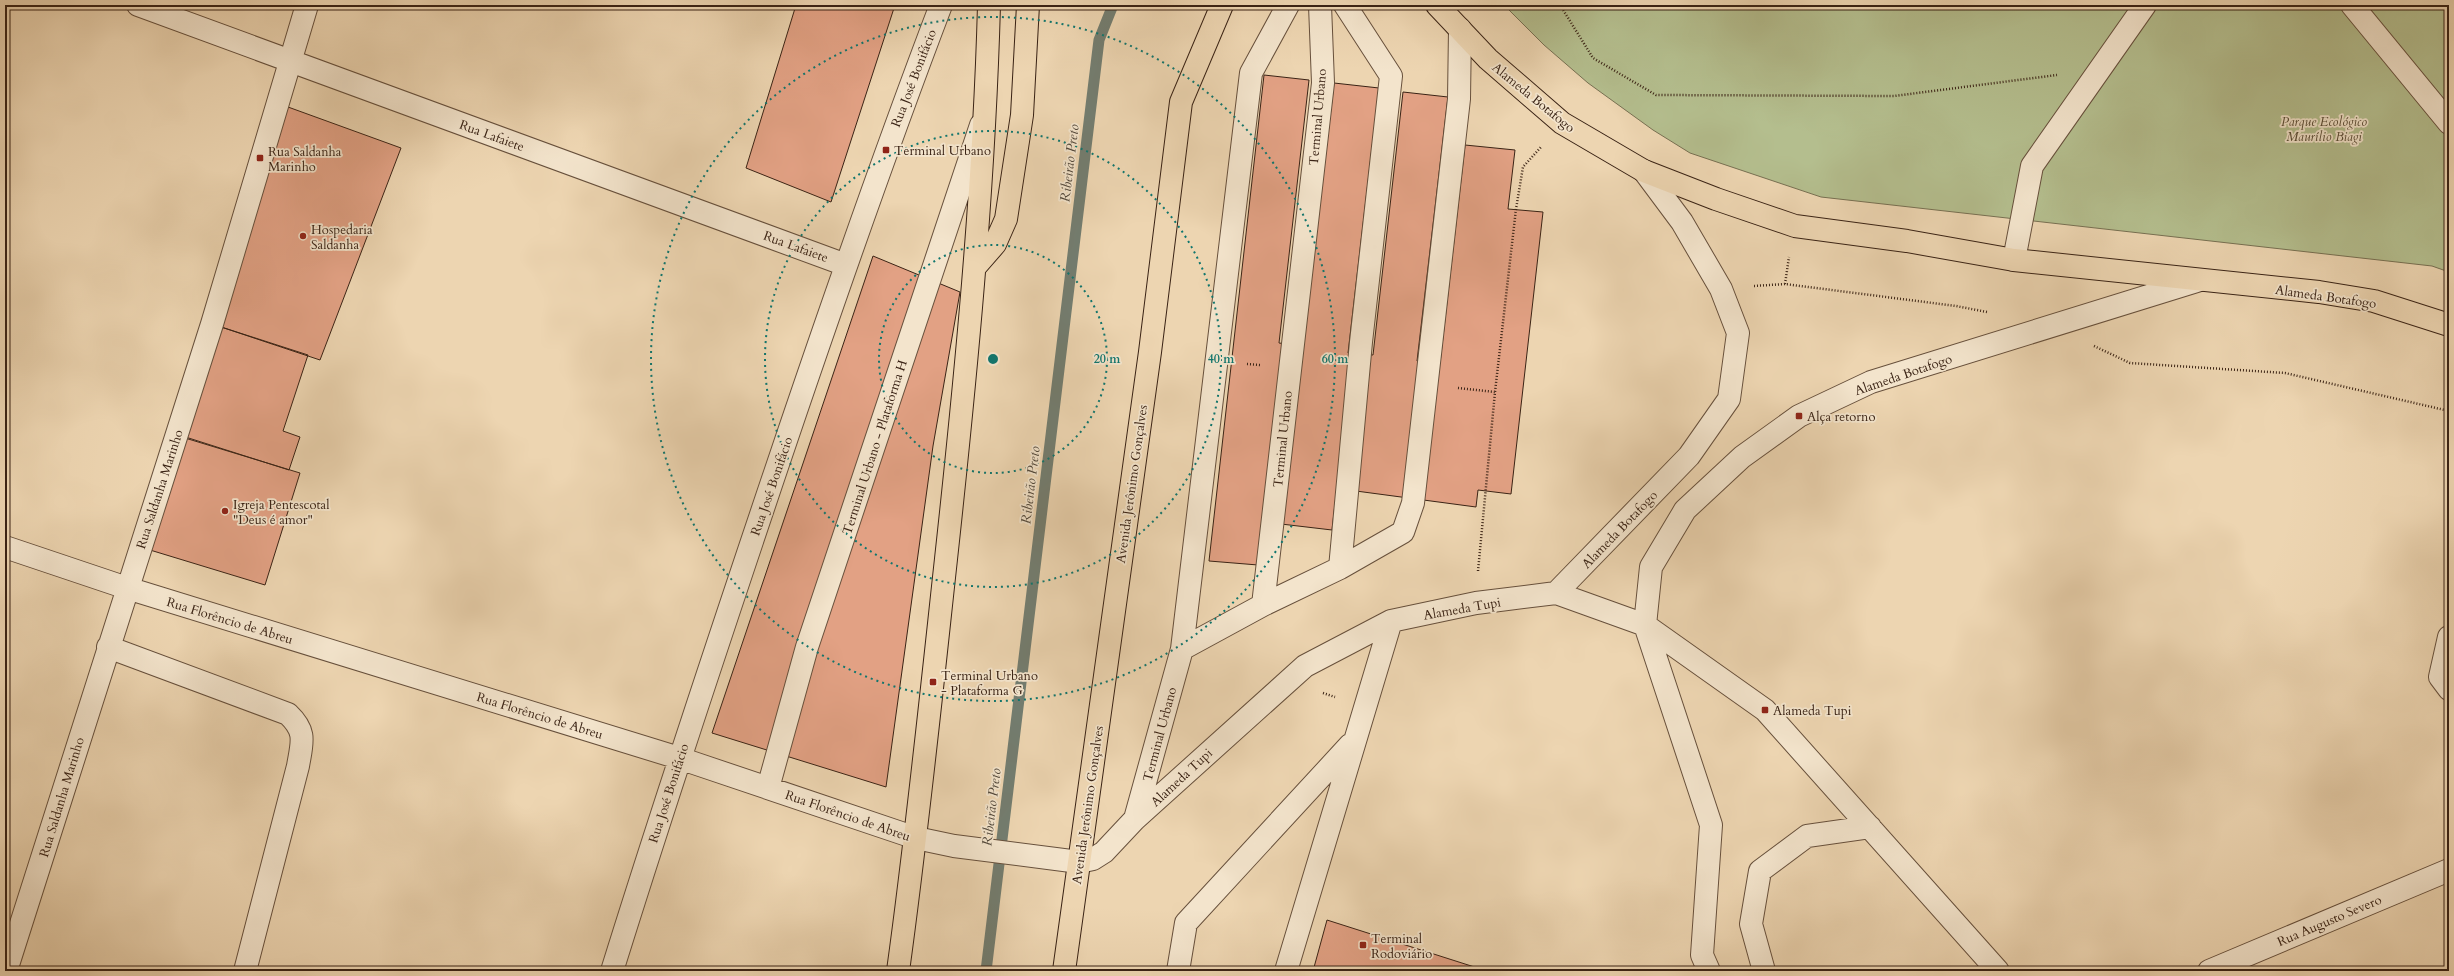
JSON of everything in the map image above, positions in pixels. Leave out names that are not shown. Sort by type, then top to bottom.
[{"type":"main road","points":[[898,971],[916,838],[964,396],[986,108],[989,5]]},
{"type":"main road","points":[[975,267],[995,244],[1006,219],[1022,115],[1028,5]]},
{"type":"main road","name":"Avenida Jerônimo Gonçalves","points":[[1064,971],[1150,352],[1181,102],[1222,5]]},
{"type":"main road","name":"Alameda Botafogo","points":[[1437,5],[1488,59],[1562,123],[1644,171],[1716,199],[1795,226],[1907,241],[2014,260],[2319,292],[2374,301],[2449,325]]},
{"type":"street","name":"Rua Lafaiete","points":[[138,5],[846,265]]},
{"type":"street","name":"Rua Saldanha Marinho","points":[[6,971],[212,324],[307,5]]},
{"type":"street","name":"Rua José Bonifácio","points":[[612,971],[679,758],[846,265],[886,150],[941,5]]},
{"type":"street","name":"Terminal Urbano","points":[[1135,819],[1182,649],[1251,73],[1288,5]]},
{"type":"street","name":"Terminal Urbano","points":[[1263,605],[1323,83],[1320,5]]},
{"type":"street","points":[[1340,568],[1361,342],[1391,76],[1345,5]]},
{"type":"street","points":[[2014,260],[2032,166],[2145,5]]},
{"type":"street","points":[[2352,5],[2449,123]]},
{"type":"street","points":[[1182,649],[1263,605],[1340,568],[1403,532],[1413,503],[1459,99],[1460,29]]},
{"type":"street","name":"Terminal Urbano - Plataforma H","points":[[768,788],[807,648],[986,108]]},
{"type":"street","name":"Alameda Botafogo","points":[[1556,593],[1689,456],[1729,399],[1738,333],[1721,289],[1682,222],[1644,171]]},
{"type":"street","name":"Alameda Botafogo","points":[[1645,625],[1651,567],[1685,510],[1742,457],[1799,416],[1871,382],[2200,280]]},
{"type":"street","name":"Rua Florêncio de Abreu","points":[[5,547],[127,588],[679,758],[916,838],[954,846],[1079,862]]},
{"type":"street","name":"Alameda Tupi","points":[[1079,862],[1093,859],[1104,852],[1135,819],[1305,666],[1390,621],[1476,603],[1556,593],[1645,625],[1765,710],[1998,971]]},
{"type":"street","points":[[1286,971],[1390,621]]},
{"type":"street","points":[[1645,625],[1711,825],[1703,966]]},
{"type":"street","points":[[2449,638],[2440,677],[2449,689]]},
{"type":"street","points":[[108,647],[288,714],[298,724],[303,738],[298,766],[245,971]]},
{"type":"street","points":[[1178,971],[1186,923],[1354,741]]},
{"type":"street","points":[[1764,971],[1751,924],[1760,871],[1807,836],[1870,827]]},
{"type":"street","name":"Rua Augusto Severo","points":[[2209,971],[2449,870]]},
{"type":"path","points":[[1560,5],[1593,58],[1656,95],[1894,96],[2098,70]]},
{"type":"path","points":[[1476,603],[1496,384],[1516,209],[1523,167],[1562,123]]},
{"type":"green space","name":"Parque Ecológico Maurílio Biagi","points":[[1504,5],[2449,5],[2449,272],[2432,266],[1821,197],[1690,153],[1653,130],[1588,83],[1544,45]]},
{"type":"building","points":[[796,5],[895,5],[831,202],[746,168]]},
{"type":"building","points":[[1264,75],[1309,80],[1279,343],[1303,346],[1334,83],[1379,88],[1348,353],[1373,355],[1403,92],[1448,97],[1417,361],[1440,363],[1465,145],[1515,150],[1508,209],[1543,212],[1511,494],[1478,490],[1476,507],[1356,491],[1347,400],[1332,530],[1281,524],[1258,565],[1209,561]]},
{"type":"building","name":"Hospedaria Saldanha","points":[[277,103],[401,148],[320,360],[212,324]]},
{"type":"building","points":[[873,256],[960,292],[933,446],[886,787],[712,733]]},
{"type":"building","points":[[212,324],[308,355],[283,431],[300,437],[289,470],[176,434]]},
{"type":"building","name":"Igreja Pentescotal \"Deus é amor\"","points":[[185,438],[300,473],[265,585],[150,550]]},
{"type":"building","name":"Terminal Rodoviário","points":[[1327,920],[1487,971],[1313,971]]},
{"type":"waterway","name":"Ribeirão Preto","points":[[986,971],[1099,40],[1113,5]]},
{"type":"place","name":"Terminal Urbano","points":[[886,150]]},
{"type":"place","name":"Rua Saldanha Marinho","points":[[260,158]]},
{"type":"place","name":"Hospedaria Saldanha","points":[[303,236]]},
{"type":"place","name":"Alça retorno","points":[[1799,416]]},
{"type":"place","name":"Igreja Pentescotal \"Deus é amor\"","points":[[225,511]]},
{"type":"place","name":"Terminal Urbano - Plataforma G","points":[[933,682]]},
{"type":"place","name":"Alameda Tupi","points":[[1765,710]]},
{"type":"place","name":"Terminal Rodoviário","points":[[1363,945]]}]
